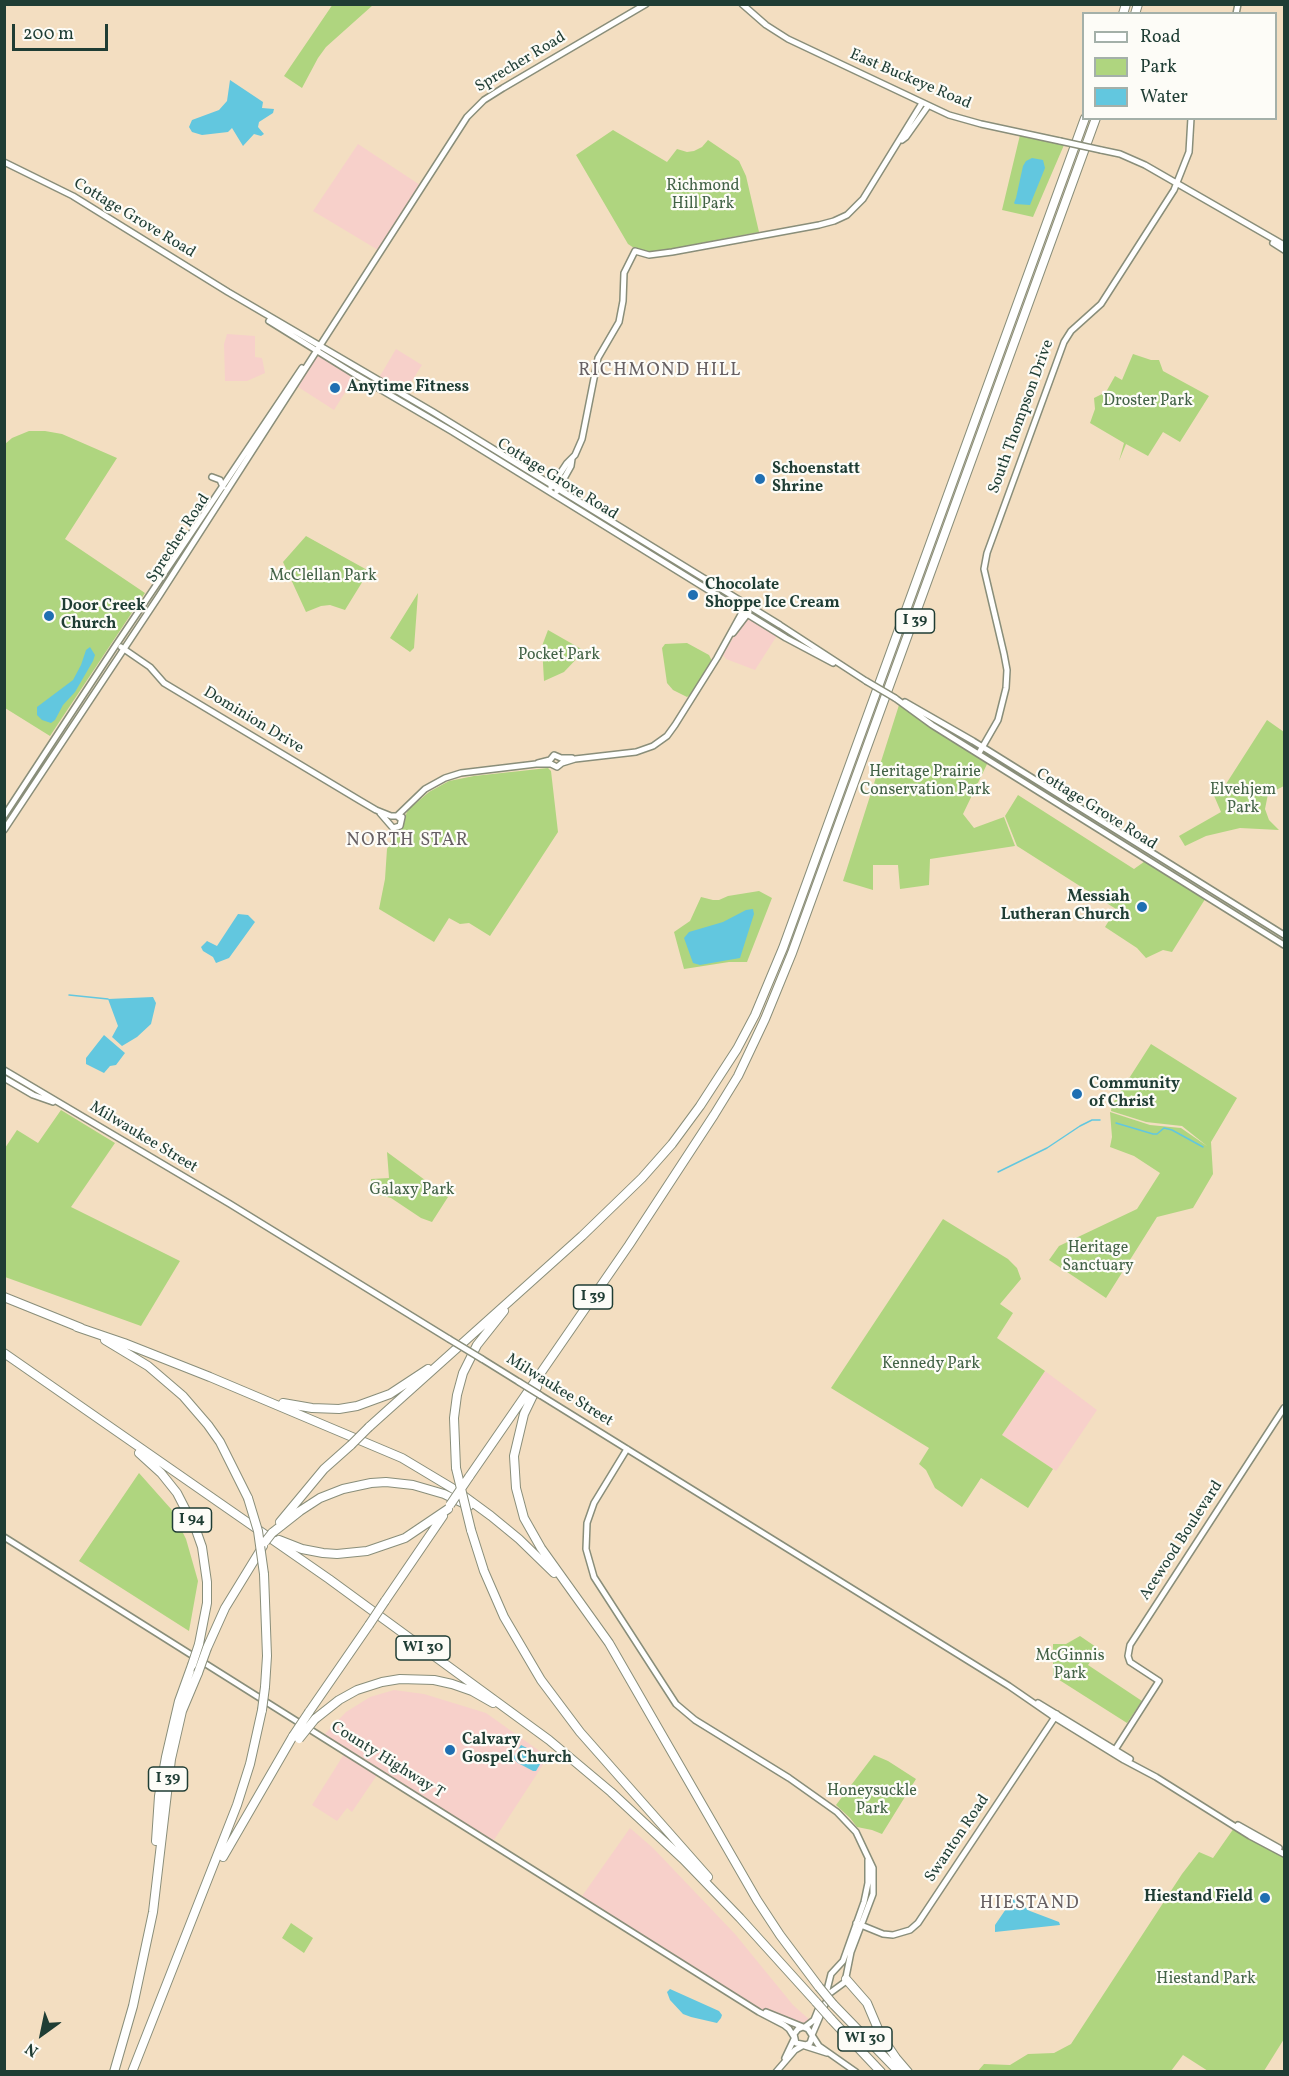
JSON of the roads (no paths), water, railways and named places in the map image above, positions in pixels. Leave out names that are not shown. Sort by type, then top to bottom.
[{"type":"highway","name":"I 39","points":[[114,2072],[146,1951],[171,1760],[182,1711],[198,1673],[203,1646],[265,1542],[324,1469],[590,1229],[658,1161],[695,1114],[720,1077],[755,1015],[787,937],[1084,120]]},
{"type":"highway","name":"I 39","points":[[132,2072],[208,1881],[296,1738],[309,1712],[629,1245],[738,1076],[780,986],[1095,120]]},
{"type":"highway","points":[[566,1584],[524,1518],[514,1472],[516,1443],[524,1414],[533,1394],[629,1245]]},
{"type":"highway","points":[[523,1288],[483,1336],[463,1373],[457,1395],[454,1418],[456,1468],[484,1571],[504,1617],[552,1696],[580,1732],[740,1918]]},
{"type":"highway","points":[[4,1297],[77,1327],[128,1353],[168,1381],[208,1425],[220,1443],[248,1498],[258,1531],[264,1574],[267,1656],[265,1687],[250,1764],[208,1881]]},
{"type":"highway","name":"WI 30","points":[[77,1327],[210,1377],[402,1458],[457,1491],[509,1530],[566,1584],[609,1643],[757,1900],[780,1935],[833,2004],[899,2072]]},
{"type":"highway","points":[[210,1377],[295,1406],[339,1409],[370,1402],[390,1394],[454,1351]]},
{"type":"highway","name":"I 94","points":[[4,1353],[108,1427],[161,1473],[177,1493],[202,1547],[207,1582],[203,1646],[192,1665],[179,1701],[166,1757],[159,1796],[156,1888]]},
{"type":"highway","name":"WI 30","points":[[108,1427],[261,1532],[494,1698],[582,1767],[660,1837],[740,1918],[881,2072]]},
{"type":"highway","points":[[272,1533],[309,1504],[332,1492],[357,1485],[386,1482],[413,1485],[444,1494],[509,1530]]},
{"type":"highway","points":[[261,1532],[302,1549],[337,1554],[357,1552],[378,1548],[405,1538],[449,1507]]},
{"type":"highway","points":[[296,1738],[339,1700],[370,1686],[400,1679],[434,1680],[452,1684],[481,1696],[582,1767]]},
{"type":"highway","points":[[844,1981],[867,2003],[881,2036],[908,2072]]},
{"type":"main road","name":"Sprecher Road","points":[[4,831],[473,110],[503,88],[646,4]]},
{"type":"main road","name":"East Buckeye Road","points":[[742,4],[766,25],[788,39],[925,104],[972,122],[1138,159],[1284,245]]},
{"type":"main road","points":[[553,490],[571,466],[584,434],[598,358],[619,322],[623,301],[624,273],[635,251],[647,255],[661,254],[834,221],[847,215],[862,201],[906,137],[925,104]]},
{"type":"main road","name":"South Thompson Drive","points":[[980,750],[1000,714],[1007,670],[984,569],[987,553],[1066,338],[1101,304],[1178,183],[1190,152],[1191,120]]},
{"type":"main road","name":"Cottage Grove Road","points":[[4,162],[73,196],[247,303],[263,317],[749,606],[895,698],[932,725],[980,750],[1284,935]]},
{"type":"main road","name":"East Buckeye Road","points":[[1257,231],[1284,250]]},
{"type":"main road","name":"Sprecher Road","points":[[4,816],[293,379],[317,348]]},
{"type":"main road","points":[[212,477],[219,480],[223,487]]},
{"type":"main road","name":"Cottage Grove Road","points":[[553,490],[799,645],[856,675]]},
{"type":"main road","points":[[562,760],[557,767],[551,762],[554,755],[562,760],[636,752],[660,741],[671,731],[749,606]]},
{"type":"main road","name":"Dominion Drive","points":[[116,645],[150,667],[164,683],[376,810],[394,818],[425,789],[452,776],[470,771],[551,762]]},
{"type":"main road","name":"Cottage Grove Road","points":[[980,750],[1284,945]]},
{"type":"main road","name":"Milwaukee Street","points":[[4,1071],[230,1204],[1250,1836],[1284,1853]]},
{"type":"main road","name":"Milwaukee Street","points":[[4,1078],[33,1095],[68,1108]]},
{"type":"main road","name":"Acewood Boulevard","points":[[1114,1751],[1159,1681],[1130,1662],[1128,1656],[1130,1645],[1284,1408]]},
{"type":"main road","points":[[627,1449],[594,1503],[587,1523],[586,1549],[594,1577],[676,1704],[695,1720],[789,1778],[837,1812],[856,1832],[873,1868],[873,1894],[843,1962],[834,1971],[816,2016],[796,2030],[783,2062],[776,2072]]},
{"type":"main road","name":"County Highway T","points":[[4,1537],[789,2029],[794,2038]]},
{"type":"main road","name":"Swanton Road","points":[[859,1924],[883,1934],[893,1935],[910,1930],[918,1923],[1056,1715]]},
{"type":"main road","points":[[783,2062],[810,2043],[830,1993],[844,1981],[859,1924]]},
{"type":"main road","points":[[834,1971],[842,1971],[844,1981]]},
{"type":"main road","points":[[830,1979],[832,1984],[844,1981]]},
{"type":"main road","name":"County Highway T","points":[[755,2008],[803,2027]]},
{"type":"main road","points":[[803,2027],[809,2030],[817,2045],[826,2053],[855,2072]]},
{"type":"main road","points":[[794,2038],[796,2043],[826,2053]]},
{"type":"water","points":[[230,80],[263,102],[262,108],[274,109],[273,113],[259,122],[258,127],[264,134],[261,136],[254,134],[243,146],[232,128],[228,132],[202,135],[192,132],[189,127],[192,120],[219,110],[227,101]]},
{"type":"water","points":[[1032,158],[1043,160],[1045,168],[1030,205],[1015,204],[1023,166]]},
{"type":"water","points":[[90,647],[95,655],[93,661],[75,692],[63,705],[55,720],[51,723],[42,720],[37,715],[37,707],[73,680],[86,650]]},
{"type":"water","points":[[753,909],[754,914],[740,958],[700,965],[693,963],[684,938],[689,932],[723,922],[746,910]]},
{"type":"water","points":[[238,914],[248,915],[255,922],[229,958],[216,963],[213,957],[201,947],[207,941],[217,946]]},
{"type":"water","points":[[153,997],[156,1003],[151,1024],[137,1037],[122,1046],[112,1037],[118,1026],[108,999]]},
{"type":"water","points":[[104,1035],[125,1053],[116,1065],[110,1066],[104,1073],[86,1064],[86,1058]]},
{"type":"water","points":[[521,1745],[531,1750],[542,1761],[536,1771],[518,1763],[513,1758]]},
{"type":"water","points":[[1008,1894],[1030,1911],[1059,1922],[1060,1925],[995,1932],[995,1925],[1010,1903]]},
{"type":"water","points":[[670,1989],[719,2011],[721,2018],[717,2023],[683,2014],[670,2000],[667,1992]]},
{"type":"waterway","points":[[69,995],[108,999]]},
{"type":"waterway","points":[[998,1172],[1047,1148],[1080,1126],[1092,1120],[1100,1120]]},
{"type":"waterway","points":[[1116,1123],[1153,1134],[1157,1134],[1164,1128],[1172,1130],[1203,1147]]},
{"type":"place","name":"Anytime Fitness","points":[[335,388]]},
{"type":"place","name":"Schoenstatt Shrine","points":[[760,479]]},
{"type":"place","name":"Chocolate Shoppe Ice Cream","points":[[693,595]]},
{"type":"place","name":"Door Creek Church","points":[[49,616]]},
{"type":"place","name":"Messiah Lutheran Church","points":[[1142,907]]},
{"type":"place","name":"Community of Christ","points":[[1077,1094]]},
{"type":"place","name":"Calvary Gospel Church","points":[[450,1750]]},
{"type":"place","name":"Hiestand Field","points":[[1265,1898]]},
{"type":"district","name":"RICHMOND HILL","points":[[660,372]]},
{"type":"district","name":"NORTH STAR","points":[[408,842]]},
{"type":"district","name":"HIESTAND","points":[[1030,1905]]},
{"type":"park label","name":"Richmond Hill Park","points":[[703,196]]},
{"type":"park label","name":"Droster Park","points":[[1148,402]]},
{"type":"park label","name":"McClellan Park","points":[[323,577]]},
{"type":"park label","name":"Pocket Park","points":[[559,656]]},
{"type":"park label","name":"Heritage Prairie Conservation Park","points":[[925,782]]},
{"type":"park label","name":"Elvehjem Park","points":[[1243,800]]},
{"type":"park label","name":"Galaxy Park","points":[[412,1191]]},
{"type":"park label","name":"Heritage Sanctuary","points":[[1098,1258]]},
{"type":"park label","name":"Kennedy Park","points":[[931,1365]]},
{"type":"park label","name":"McGinnis Park","points":[[1070,1666]]},
{"type":"park label","name":"Honeysuckle Park","points":[[872,1801]]},
{"type":"park label","name":"Hiestand Park","points":[[1206,1980]]}]
